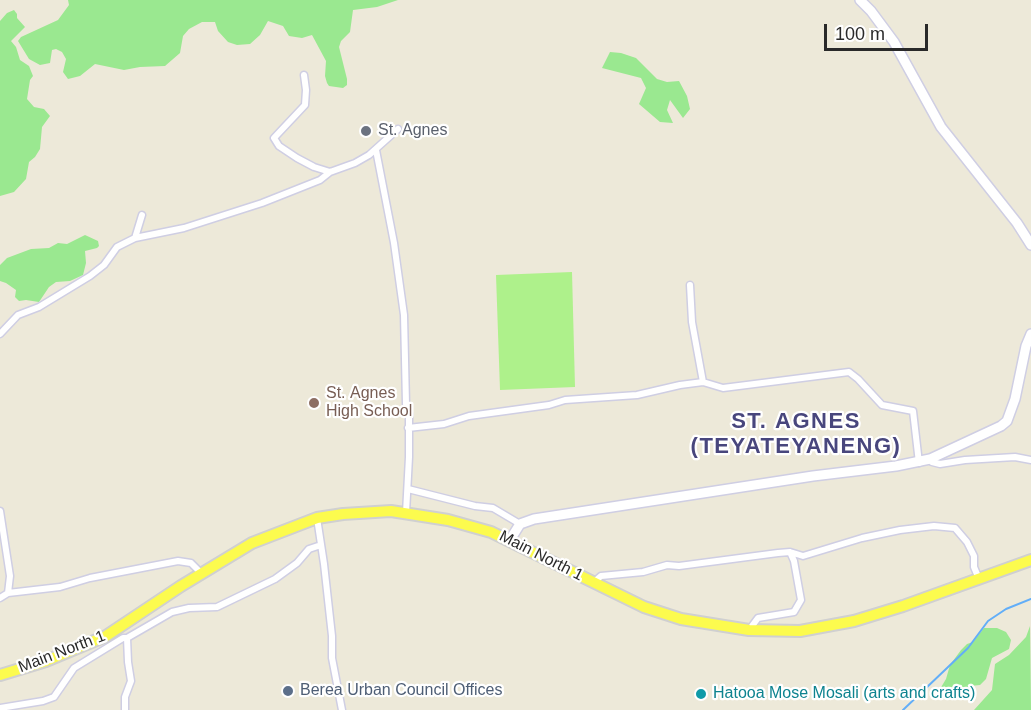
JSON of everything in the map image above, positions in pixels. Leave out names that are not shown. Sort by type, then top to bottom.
[{"type":"main road","name":"Main North 1","points":[[0,675],[46,661],[106,636],[201,573],[252,543],[317,518],[391,511],[448,520],[510,540],[593,583],[644,606],[681,619],[749,630],[800,631],[854,621],[1031,560]]},
{"type":"street","points":[[860,0],[894,42],[941,127],[1017,223],[1031,245]]},
{"type":"street","points":[[304,75],[305,105],[295,119],[276,135],[275,142],[314,167],[330,171]]},
{"type":"street","points":[[0,334],[18,315],[39,307],[90,276],[104,265],[117,247],[135,238],[184,228],[262,203],[320,180],[330,171],[355,163],[376,150],[398,129]]},
{"type":"street","points":[[376,150],[394,243],[404,315],[406,404],[409,414],[406,513]]},
{"type":"street","points":[[135,238],[142,215]]},
{"type":"street","points":[[690,285],[692,322],[703,382]]},
{"type":"street","points":[[510,540],[520,524],[534,519],[919,463],[930,459],[1001,426],[1007,421],[1015,399],[1024,352],[1031,334]]},
{"type":"street","points":[[408,428],[426,427],[469,416],[549,405],[565,400],[637,395],[703,382],[723,388],[849,372],[882,405],[913,411],[919,463]]},
{"type":"street","points":[[930,459],[940,464],[1015,457],[1031,460]]},
{"type":"street","points":[[408,489],[475,506],[493,508],[520,524]]},
{"type":"street","points":[[0,511],[3,551],[10,576],[8,593]]},
{"type":"street","points":[[317,518],[332,636],[332,658],[342,710]]},
{"type":"street","points":[[593,583],[601,576],[642,572],[667,565],[679,566],[790,552],[803,556],[862,538],[934,526],[955,528],[967,542],[974,556],[974,567],[979,579]]},
{"type":"street","points":[[0,708],[35,703],[54,697],[74,668],[123,638],[127,638],[172,612],[189,608],[217,607],[275,579],[297,563],[309,549],[321,545]]},
{"type":"street","points":[[749,630],[758,618],[794,612],[801,600],[794,561],[790,552]]},
{"type":"street","points":[[0,598],[8,593],[60,587],[90,578],[178,561],[190,563],[201,573]]},
{"type":"street","points":[[125,710],[125,698],[131,681],[127,638]]},
{"type":"street","points":[[35,703],[38,710]]},
{"type":"green space","points":[[68,0],[398,0],[377,7],[353,10],[350,32],[341,41],[339,47],[347,79],[347,85],[343,88],[329,86],[327,83],[326,61],[312,35],[302,38],[289,36],[283,26],[268,21],[260,35],[250,44],[237,45],[228,42],[218,31],[215,22],[202,22],[189,29],[183,36],[180,53],[165,66],[124,70],[95,64],[80,76],[68,79],[63,72],[66,59],[62,52],[52,50],[50,63],[40,65],[29,59],[18,41],[21,37],[58,20],[69,5]]},
{"type":"green space","points":[[14,10],[17,18],[25,27],[11,41],[16,47],[20,60],[29,66],[33,76],[30,80],[27,99],[34,107],[44,109],[50,116],[42,127],[40,149],[29,162],[26,179],[14,192],[0,196],[0,21],[7,13]]},
{"type":"green space","points":[[610,52],[636,58],[657,79],[667,82],[679,81],[687,96],[690,109],[683,118],[670,100],[667,110],[673,123],[660,122],[639,104],[646,88],[641,78],[602,68]]},
{"type":"green space","points":[[85,235],[98,241],[99,246],[85,251],[86,263],[83,275],[70,281],[56,282],[49,287],[39,302],[19,301],[15,297],[16,290],[0,281],[0,265],[7,258],[31,249],[49,248],[58,243],[67,244]]},
{"type":"green space","points":[[572,272],[575,387],[500,390],[496,275]]},
{"type":"green space","points":[[1030,626],[1031,710],[974,710],[992,690],[995,664],[1009,655],[1026,637]]},
{"type":"green space","points":[[984,628],[997,628],[1006,632],[1011,640],[1009,649],[992,658],[986,679],[980,685],[970,686],[958,696],[949,699],[942,697],[940,689],[950,665],[961,650],[973,642]]},
{"type":"waterway","points":[[903,710],[968,648],[988,621],[1006,609],[1031,599]]},
{"type":"place","name":"St. Agnes","points":[[366,131]]},
{"type":"place","name":"St. Agnes High School","points":[[314,403]]},
{"type":"place","name":"Berea Urban Council Offices","points":[[288,691]]},
{"type":"place","name":"Hatooa Mose Mosali (arts and crafts)","points":[[701,694]]},
{"type":"district","name":"ST. AGNES (TEYATEYANENG)","points":[[796,434]]}]
